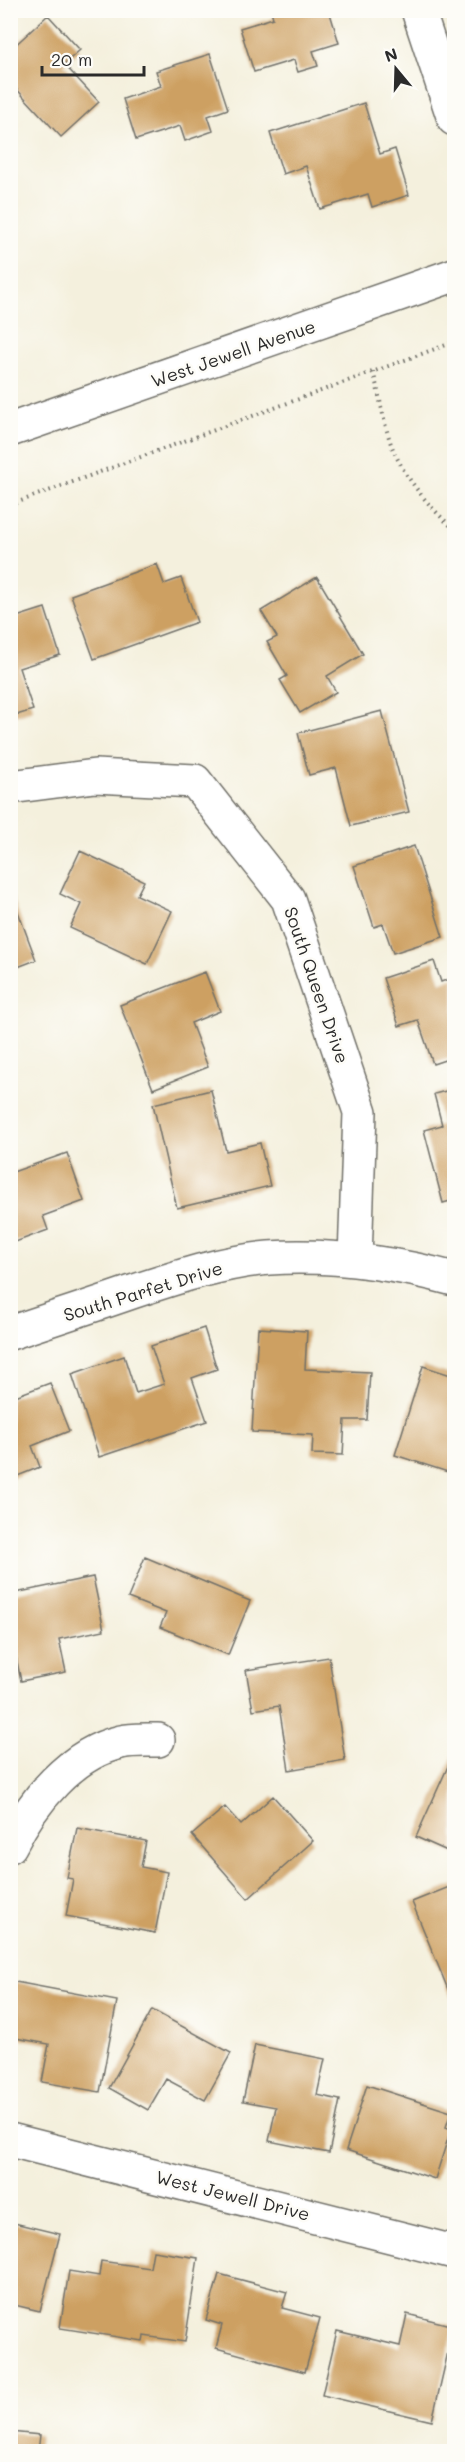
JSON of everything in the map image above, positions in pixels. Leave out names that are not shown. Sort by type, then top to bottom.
[{"type":"street","points":[[418,10],[452,101]]},
{"type":"street","name":"West Jewell Avenue","points":[[10,430],[454,275]]},
{"type":"street","name":"South Queen Drive","points":[[10,787],[95,776],[195,781],[288,899],[360,1112],[355,1259]]},
{"type":"street","name":"South Parfet Drive","points":[[10,1333],[187,1274],[267,1258],[355,1259],[391,1264],[454,1279]]},
{"type":"street","points":[[10,1846],[32,1809],[54,1783],[76,1763],[95,1750],[122,1741],[158,1740]]},
{"type":"street","name":"West Jewell Drive","points":[[10,2140],[454,2252]]},
{"type":"path","points":[[10,504],[454,342]]},
{"type":"path","points":[[373,372],[391,445],[399,461],[429,502],[454,529]]},
{"type":"building","points":[[271,10],[329,10],[339,43],[313,51],[318,66],[298,72],[294,60],[254,72],[240,28],[273,18]]},
{"type":"building","points":[[48,15],[80,50],[64,64],[99,102],[61,137],[10,82],[10,50]]},
{"type":"building","points":[[210,54],[228,109],[208,116],[213,131],[185,141],[180,126],[136,140],[123,99],[161,86],[156,71]]},
{"type":"building","points":[[364,103],[380,154],[395,149],[409,195],[372,207],[368,194],[320,209],[306,166],[283,174],[270,133]]},
{"type":"building","points":[[157,564],[164,584],[181,578],[197,622],[94,659],[71,595]]},
{"type":"building","points":[[317,577],[363,654],[327,676],[336,692],[300,713],[280,680],[287,676],[267,642],[277,637],[261,611]]},
{"type":"building","points":[[45,608],[60,655],[19,668],[33,710],[10,717],[10,619]]},
{"type":"building","points":[[382,711],[409,812],[351,826],[336,768],[309,775],[298,733]]},
{"type":"building","points":[[414,846],[443,937],[393,953],[383,924],[374,927],[354,866]]},
{"type":"building","points":[[80,851],[144,881],[137,895],[172,911],[147,964],[70,928],[81,904],[60,894]]},
{"type":"building","points":[[10,890],[36,960],[10,970]]},
{"type":"building","points":[[434,961],[441,982],[454,977],[454,1057],[433,1064],[418,1020],[399,1026],[383,978]]},
{"type":"building","points":[[205,972],[220,1011],[191,1023],[208,1067],[153,1089],[120,1005]]},
{"type":"building","points":[[454,1089],[454,1200],[443,1203],[424,1130],[442,1125],[434,1094]]},
{"type":"building","points":[[211,1090],[226,1151],[260,1143],[270,1186],[177,1208],[153,1104]]},
{"type":"building","points":[[67,1153],[84,1201],[43,1216],[48,1230],[10,1244],[10,1173]]},
{"type":"building","points":[[204,1328],[217,1369],[192,1378],[207,1421],[99,1457],[72,1374],[124,1356],[136,1393],[164,1384],[151,1346]]},
{"type":"building","points":[[258,1328],[307,1331],[305,1369],[370,1372],[367,1420],[345,1420],[343,1455],[312,1454],[313,1435],[252,1432]]},
{"type":"building","points":[[423,1366],[454,1376],[454,1474],[395,1455]]},
{"type":"building","points":[[50,1383],[69,1431],[32,1446],[40,1467],[10,1479],[10,1398]]},
{"type":"building","points":[[145,1557],[250,1601],[228,1655],[160,1627],[166,1613],[128,1598]]},
{"type":"building","points":[[93,1577],[104,1630],[59,1639],[66,1672],[21,1681],[10,1627],[10,1594]]},
{"type":"building","points":[[329,1657],[345,1760],[289,1770],[279,1706],[253,1710],[246,1670]]},
{"type":"building","points":[[454,1753],[454,1854],[416,1837]]},
{"type":"building","points":[[273,1796],[313,1841],[248,1899],[192,1835],[225,1807],[241,1825]]},
{"type":"building","points":[[77,1828],[146,1841],[141,1867],[167,1872],[155,1933],[66,1916],[73,1879],[67,1878]]},
{"type":"building","points":[[454,1885],[454,2004],[412,1902]]},
{"type":"building","points":[[10,1981],[117,2001],[100,2092],[42,2082],[49,2044],[10,2037]]},
{"type":"building","points":[[152,2010],[231,2053],[205,2100],[166,2079],[148,2110],[109,2088]]},
{"type":"building","points":[[255,2045],[325,2059],[317,2095],[340,2100],[329,2153],[269,2141],[276,2107],[243,2101]]},
{"type":"building","points":[[367,2085],[451,2112],[446,2127],[451,2129],[435,2179],[346,2150]]},
{"type":"building","points":[[10,2222],[60,2234],[40,2311],[10,2304]]},
{"type":"building","points":[[153,2251],[198,2258],[185,2342],[144,2336],[143,2341],[60,2328],[69,2271],[99,2276],[101,2261],[150,2268]]},
{"type":"building","points":[[219,2274],[287,2292],[282,2308],[320,2318],[305,2372],[216,2348],[222,2325],[206,2320]]},
{"type":"building","points":[[407,2314],[454,2326],[432,2421],[322,2395],[337,2331],[400,2346]]},
{"type":"building","points":[[10,2432],[40,2435],[38,2452],[10,2452]]}]
